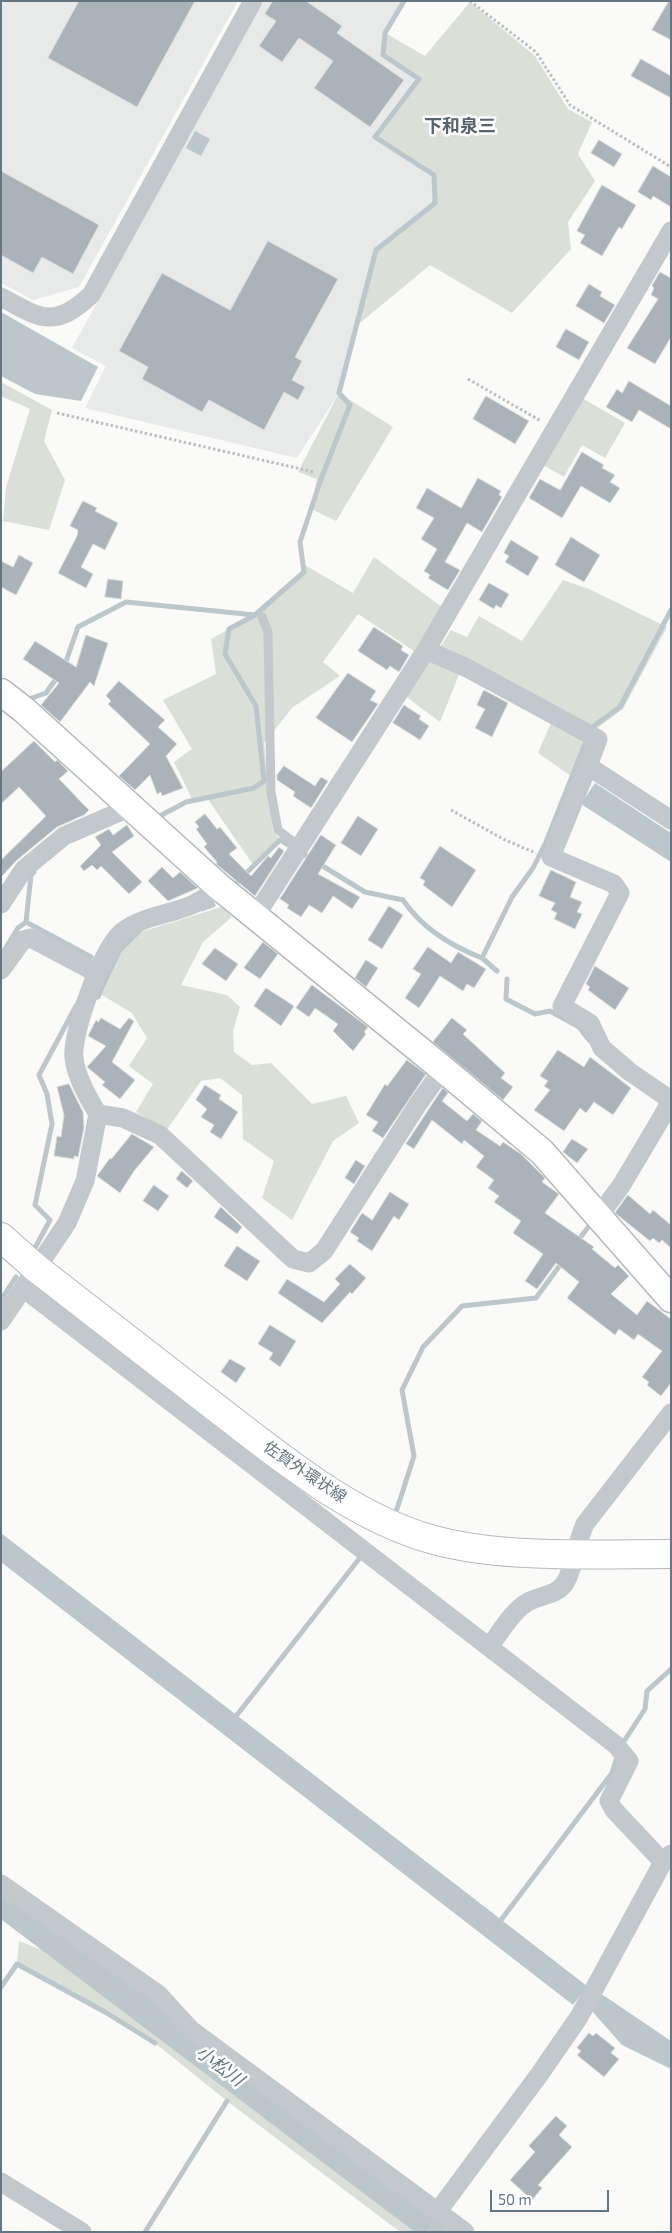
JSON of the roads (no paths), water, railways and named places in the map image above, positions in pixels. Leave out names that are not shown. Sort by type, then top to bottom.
[{"type":"main road","name":"佐賀外環状線","points":[[1,1237],[30,1278],[298,1471],[349,1503],[391,1524],[434,1540],[492,1550],[577,1554],[671,1554]]},
{"type":"street","points":[[1,297],[31,314],[54,319],[76,309],[91,295],[253,1]]},
{"type":"street","points":[[256,916],[426,650],[671,232]]},
{"type":"street","points":[[426,650],[467,668],[598,739],[551,858],[614,884],[620,893],[562,1006],[590,1024],[602,1048],[630,1072],[665,1096],[669,1105],[621,1186],[598,1217]]},
{"type":"street","points":[[1,692],[24,710],[218,886],[542,1152],[671,1299]]},
{"type":"street","points":[[588,766],[671,820]]},
{"type":"street","points":[[1,904],[24,869],[64,836],[131,807]]},
{"type":"street","points":[[1,1321],[67,1223],[85,1180],[98,1114],[88,1098],[74,1058],[75,1037],[97,973],[109,948],[122,932],[142,920],[186,908],[207,898],[218,886]]},
{"type":"street","points":[[1,970],[23,940],[31,938],[97,973]]},
{"type":"street","points":[[98,1114],[123,1118],[160,1136],[293,1259],[309,1263],[324,1251],[418,1104],[443,1069]]},
{"type":"street","points":[[30,1278],[489,1647],[620,1749],[629,1761],[609,1801],[614,1810],[667,1858],[588,1999],[539,2075],[438,2212]]},
{"type":"street","points":[[489,1647],[528,1602],[548,1596],[564,1584],[577,1554],[579,1537],[585,1524],[671,1413]]},
{"type":"street","points":[[1,1884],[158,1994],[191,2030],[466,2232]]},
{"type":"street","points":[[1,2182],[82,2232]]},
{"type":"lane","points":[[262,617],[268,632],[273,802],[278,830],[283,836],[300,847]]},
{"type":"waterway","points":[[64,667],[78,627],[126,602],[255,615],[304,572],[300,542],[320,482],[350,405],[339,393],[376,250],[435,203],[434,175],[375,137],[419,79],[383,55],[385,33],[404,1]]},
{"type":"waterway","points":[[591,728],[620,707],[671,610]]},
{"type":"waterway","points":[[158,817],[186,802],[254,788],[264,781],[256,706],[225,654],[229,629],[255,615]]},
{"type":"waterway","points":[[26,700],[46,693],[58,676]]},
{"type":"waterway","points":[[497,971],[482,958],[512,897],[533,868],[546,842],[587,739]]},
{"type":"waterway","points":[[235,884],[280,840],[291,847]]},
{"type":"waterway","points":[[303,854],[365,892],[403,900],[419,919],[438,935],[459,948],[482,958]]},
{"type":"waterway","points":[[26,922],[31,875],[34,872]]},
{"type":"waterway","points":[[202,909],[213,905]]},
{"type":"waterway","points":[[2,954],[18,928],[26,922],[91,957]]},
{"type":"waterway","points":[[92,999],[98,997],[119,951],[140,930]]},
{"type":"waterway","points":[[507,979],[506,999],[535,1014],[550,1011],[579,1027],[589,1040]]},
{"type":"waterway","points":[[36,1246],[50,1220],[35,1205],[52,1124],[47,1094],[39,1075],[76,1006]]},
{"type":"waterway","points":[[577,1242],[589,1226]]},
{"type":"waterway","points":[[397,1509],[414,1456],[402,1390],[423,1347],[462,1306],[536,1298],[563,1261]]},
{"type":"waterway","points":[[1,1300],[16,1277]]},
{"type":"waterway","points":[[233,1720],[359,1559]]},
{"type":"waterway","points":[[621,1746],[645,1709],[647,1691],[671,1669]]},
{"type":"waterway","points":[[498,1924],[612,1773],[618,1754]]},
{"type":"waterway","name":"小松川","points":[[1,1901],[439,2232]]},
{"type":"waterway","points":[[1,1987],[17,1964],[105,2012],[155,2043]]},
{"type":"waterway","points":[[145,2232],[227,2101]]},
{"type":"district","name":"下和泉三","points":[[460,126]]}]
